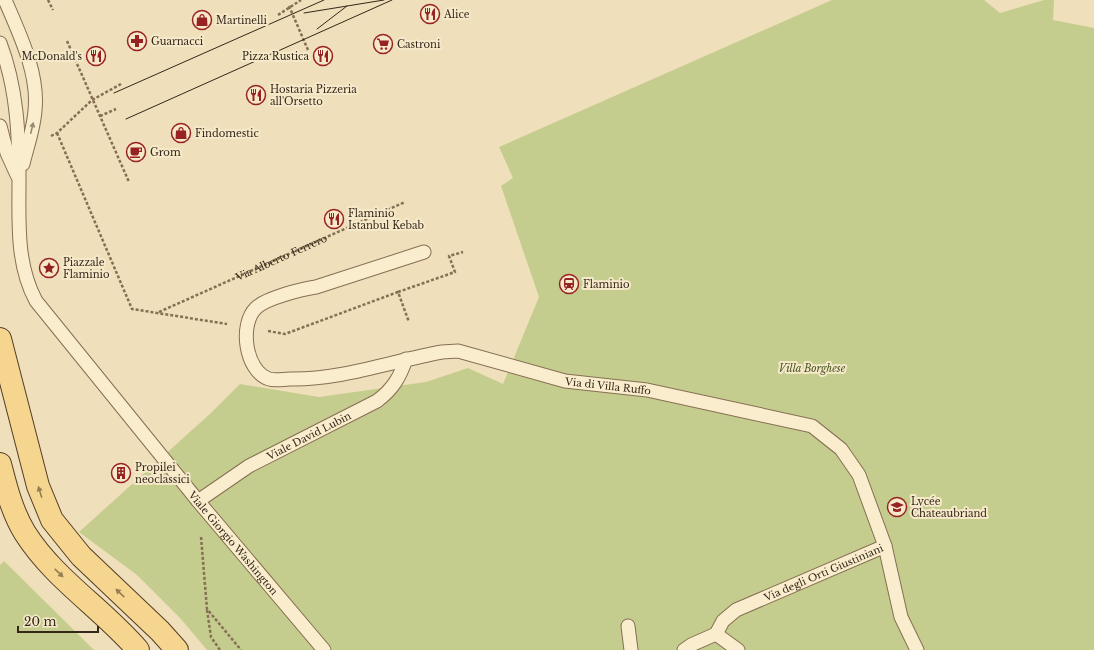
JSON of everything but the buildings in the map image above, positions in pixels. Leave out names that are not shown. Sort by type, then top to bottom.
[{"type":"main road","points":[[0,339],[38,486],[45,506],[56,528],[81,556],[160,631],[177,650]]},
{"type":"main road","points":[[0,464],[13,509],[24,532],[54,568],[138,650]]},
{"type":"lane","points":[[5,0],[27,60],[33,80],[36,101],[34,117],[19,180]]},
{"type":"lane","points":[[0,43],[10,71],[16,103],[19,180]]},
{"type":"lane","points":[[0,126],[7,153],[19,180]]},
{"type":"lane","name":"Viale Giorgio Washington","points":[[19,180],[20,242],[25,275],[31,293],[41,309],[145,434],[198,501],[324,650]]},
{"type":"lane","name":"Via di Villa Ruffo","points":[[424,252],[316,287],[299,289],[258,306],[247,323],[247,346],[253,364],[264,376],[269,379],[300,380],[341,374],[442,352],[458,351],[565,381],[647,390],[812,426],[841,449],[859,475],[885,546]]},
{"type":"lane","name":"Viale David Lubin","points":[[198,501],[249,466],[377,401],[398,381],[406,359]]},
{"type":"lane","name":"Via degli Orti Giustiniani","points":[[716,634],[723,621],[736,610],[885,546],[901,617],[917,650]]},
{"type":"lane","points":[[628,626],[631,650]]},
{"type":"lane","points":[[684,650],[691,645],[716,634],[738,650]]},
{"type":"path","points":[[48,0],[53,10]]},
{"type":"path","points":[[278,15],[301,0]]},
{"type":"path","points":[[290,6],[308,50]]},
{"type":"path","points":[[67,42],[129,182]]},
{"type":"path","points":[[121,84],[92,100],[57,133],[132,309],[234,326]]},
{"type":"path","points":[[100,116],[116,109]]},
{"type":"path","name":"Via Alberto Ferrero","points":[[159,313],[405,202]]},
{"type":"path","points":[[266,330],[285,334],[454,272],[450,256],[463,252]]},
{"type":"path","points":[[398,292],[409,322]]},
{"type":"path","points":[[198,501],[207,609],[211,637],[220,650]]},
{"type":"path","points":[[207,609],[241,650]]},
{"type":"green space","name":"Villa Borghese","points":[[832,0],[984,0],[1000,13],[1044,0],[1054,0],[1053,20],[1094,28],[1094,650],[207,650],[181,619],[137,575],[79,532],[211,413],[240,384],[319,397],[426,382],[468,368],[503,384],[539,297],[501,186],[513,178],[499,147]]},
{"type":"green space","points":[[4,561],[94,650],[0,650],[0,565]]},
{"type":"tram line","points":[[114,93],[324,0]]},
{"type":"tram line","points":[[304,13],[384,0]]},
{"type":"tram line","points":[[126,119],[392,0]]},
{"type":"tram line","points":[[317,29],[347,6]]},
{"type":"place","name":"Alice","points":[[430,14]]},
{"type":"place","name":"Martinelli","points":[[202,20]]},
{"type":"place","name":"Guarnacci","points":[[137,41]]},
{"type":"place","name":"Castroni","points":[[383,44]]},
{"type":"place","name":"McDonald's","points":[[96,56]]},
{"type":"place","name":"Pizza Rustica","points":[[323,56]]},
{"type":"place","name":"Hostaria Pizzeria all'Orsetto","points":[[256,95]]},
{"type":"place","name":"Findomestic","points":[[181,133]]},
{"type":"place","name":"Grom","points":[[136,152]]},
{"type":"place","name":"Flaminio Istanbul Kebab","points":[[334,219]]},
{"type":"place","name":"Piazzale Flaminio","points":[[49,268]]},
{"type":"place","name":"Flaminio","points":[[569,284]]},
{"type":"place","name":"Propilei neoclassici","points":[[121,473]]},
{"type":"place","name":"Lycée Chateaubriand","points":[[897,507]]}]
